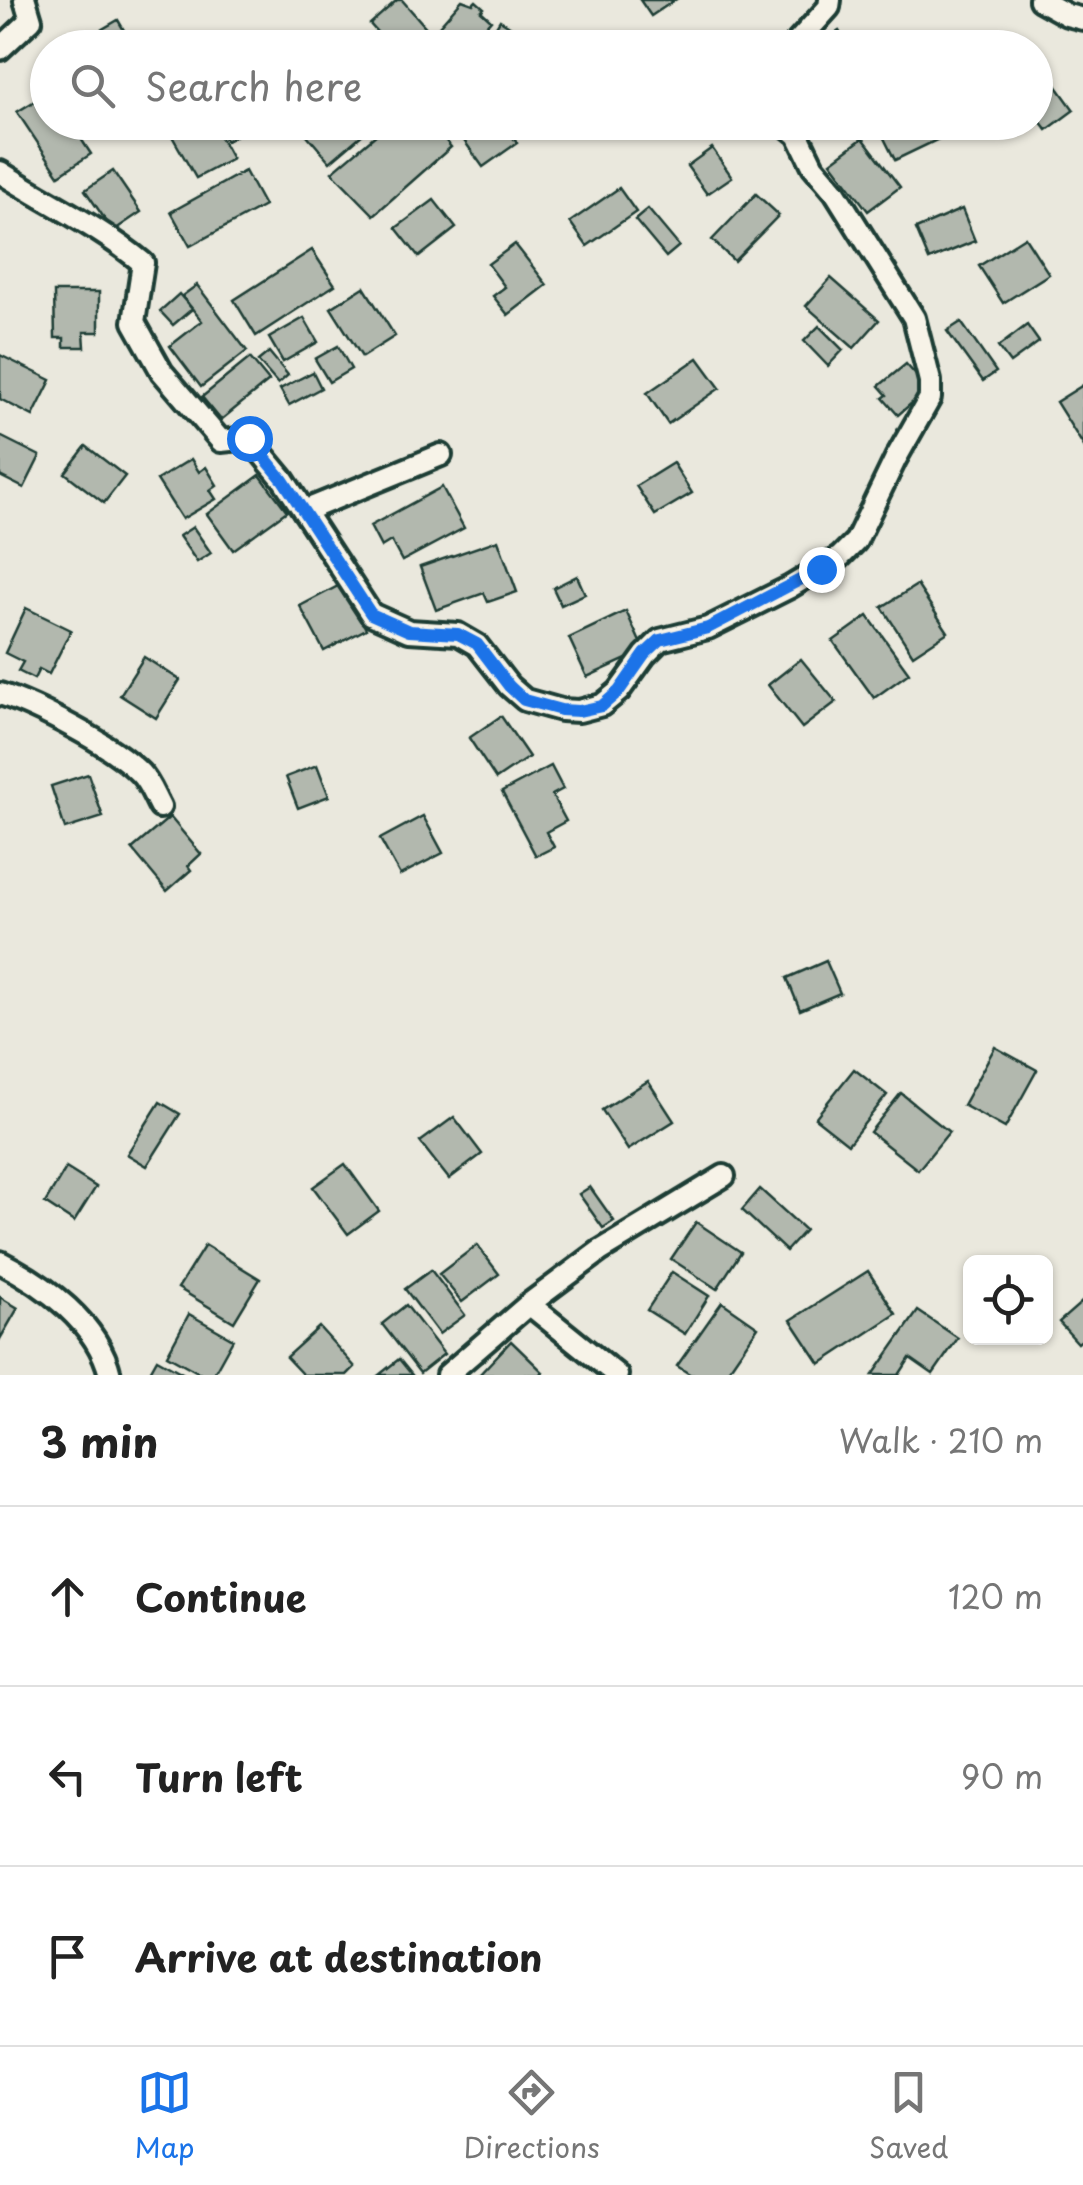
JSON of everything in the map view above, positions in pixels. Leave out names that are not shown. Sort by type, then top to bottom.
[{"type":"street","points":[[0,49],[31,20],[25,0]]},
{"type":"street","points":[[808,30],[829,7],[830,0]]},
{"type":"street","points":[[1040,0],[1083,19]]},
{"type":"street","points":[[0,172],[108,235],[142,263],[134,322],[162,372],[221,441],[249,438],[283,480],[371,614],[409,631],[458,634],[477,644],[524,700],[579,711],[602,706],[660,640],[708,628],[840,557],[856,541],[930,398],[930,381],[914,318],[906,302],[835,192],[813,166],[800,140]]},
{"type":"street","points":[[304,511],[441,455]]},
{"type":"street","points":[[0,694],[23,701],[123,759],[142,775],[160,808]]},
{"type":"street","points":[[447,1375],[528,1304],[600,1251],[724,1176]]},
{"type":"street","points":[[0,1262],[37,1281],[70,1310],[93,1339],[110,1375]]},
{"type":"street","points":[[528,1304],[617,1375]]},
{"type":"building","points":[[402,0],[428,30],[375,30],[370,24]]},
{"type":"building","points":[[462,0],[473,4],[476,1],[491,20],[482,30],[436,30]]},
{"type":"building","points":[[640,0],[675,0],[651,16]]},
{"type":"building","points":[[118,20],[124,30],[101,30]]},
{"type":"building","points":[[500,20],[516,30],[494,30]]},
{"type":"building","points":[[1053,81],[1074,110],[1053,126]]},
{"type":"building","points":[[30,104],[30,132],[17,112]]},
{"type":"building","points":[[36,140],[82,140],[91,154],[59,175]]},
{"type":"building","points":[[174,140],[222,140],[232,159],[196,178]]},
{"type":"building","points":[[311,140],[356,140],[330,162]]},
{"type":"building","points":[[370,140],[445,140],[451,147],[374,215],[332,172]]},
{"type":"building","points":[[464,140],[515,140],[517,143],[483,167]]},
{"type":"building","points":[[865,140],[900,187],[868,211],[831,162]]},
{"type":"building","points":[[885,140],[937,140],[895,160]]},
{"type":"building","points":[[712,148],[732,177],[707,194],[687,166]]},
{"type":"building","points":[[113,171],[141,212],[113,231],[85,190]]},
{"type":"building","points":[[245,171],[264,206],[190,246],[171,212]]},
{"type":"building","points":[[619,188],[636,212],[587,246],[570,222]]},
{"type":"building","points":[[756,194],[779,215],[734,261],[712,240]]},
{"type":"building","points":[[434,200],[456,228],[419,257],[396,228]]},
{"type":"building","points":[[648,209],[679,246],[666,257],[635,220]]},
{"type":"building","points":[[962,209],[975,241],[929,260],[916,229]]},
{"type":"building","points":[[1025,237],[1049,274],[1003,303],[979,266]]},
{"type":"building","points":[[515,244],[547,285],[508,315],[493,296],[505,287],[488,264]]},
{"type":"building","points":[[312,250],[335,285],[256,336],[234,300]]},
{"type":"building","points":[[831,278],[879,320],[854,348],[806,306]]},
{"type":"building","points":[[197,285],[247,351],[201,387],[170,346],[202,321],[182,296]]},
{"type":"building","points":[[364,287],[395,336],[362,357],[331,308]]},
{"type":"building","points":[[54,292],[99,292],[99,332],[84,332],[85,347],[64,347],[64,338],[55,338]]},
{"type":"building","points":[[179,294],[192,309],[173,325],[160,311]]},
{"type":"building","points":[[304,318],[318,342],[283,362],[269,338]]},
{"type":"building","points":[[961,322],[996,372],[983,381],[947,331]]},
{"type":"building","points":[[1027,325],[1039,342],[1010,363],[998,347]]},
{"type":"building","points":[[819,326],[843,350],[828,366],[804,341]]},
{"type":"building","points":[[338,346],[351,369],[329,382],[315,359]]},
{"type":"building","points":[[269,352],[288,375],[278,384],[258,361]]},
{"type":"building","points":[[0,355],[51,380],[33,416],[0,399]]},
{"type":"building","points":[[250,358],[269,381],[221,420],[202,397]]},
{"type":"building","points":[[698,358],[720,388],[668,424],[647,393]]},
{"type":"building","points":[[906,364],[928,389],[898,415],[883,398],[887,395],[879,386]]},
{"type":"building","points":[[313,372],[321,388],[289,405],[280,389]]},
{"type":"building","points":[[1083,385],[1083,445],[1056,402]]},
{"type":"building","points":[[0,436],[40,456],[24,488],[0,476]]},
{"type":"building","points":[[86,446],[125,476],[104,503],[65,473]]},
{"type":"building","points":[[191,459],[199,472],[206,467],[217,485],[210,490],[216,499],[182,519],[157,480]]},
{"type":"building","points":[[673,463],[692,493],[655,515],[636,486]]},
{"type":"building","points":[[260,475],[287,511],[233,550],[207,514]]},
{"type":"building","points":[[442,487],[464,528],[402,561],[391,541],[381,547],[370,526]]},
{"type":"building","points":[[193,527],[211,553],[197,562],[179,536]]},
{"type":"building","points":[[498,540],[517,592],[488,602],[484,593],[436,610],[420,567]]},
{"type":"building","points":[[577,576],[585,594],[561,605],[553,588]]},
{"type":"building","points":[[342,584],[366,629],[324,651],[300,606]]},
{"type":"building","points":[[917,585],[948,632],[913,655],[882,607]]},
{"type":"building","points":[[26,608],[71,630],[49,674],[39,669],[34,679],[18,671],[23,662],[5,653]]},
{"type":"building","points":[[626,611],[644,651],[587,677],[569,638]]},
{"type":"building","points":[[868,616],[909,673],[874,698],[833,641]]},
{"type":"building","points":[[144,657],[180,680],[156,718],[120,695]]},
{"type":"building","points":[[801,659],[836,702],[802,728],[768,685]]},
{"type":"building","points":[[501,716],[529,757],[496,779],[469,738]]},
{"type":"building","points":[[317,765],[329,796],[298,808],[286,777]]},
{"type":"building","points":[[551,766],[563,789],[552,795],[566,821],[546,832],[554,847],[536,856],[502,792]]},
{"type":"building","points":[[88,774],[103,817],[65,829],[51,786]]},
{"type":"building","points":[[423,816],[443,853],[400,875],[380,839]]},
{"type":"building","points":[[170,817],[201,854],[188,866],[191,870],[167,891],[132,849]]},
{"type":"building","points":[[826,961],[840,993],[800,1010],[787,978]]},
{"type":"building","points":[[995,1047],[1037,1070],[1005,1128],[963,1105]]},
{"type":"building","points":[[854,1069],[887,1095],[848,1144],[815,1118]]},
{"type":"building","points":[[648,1081],[674,1121],[628,1150],[602,1110]]},
{"type":"building","points":[[901,1093],[949,1132],[918,1170],[870,1132]]},
{"type":"building","points":[[160,1102],[180,1114],[147,1166],[127,1154]]},
{"type":"building","points":[[454,1117],[482,1154],[449,1179],[420,1142]]},
{"type":"building","points":[[345,1164],[379,1211],[348,1234],[313,1187]]},
{"type":"building","points":[[66,1168],[96,1187],[74,1222],[45,1203]]},
{"type":"building","points":[[590,1187],[614,1221],[603,1228],[579,1194]]},
{"type":"building","points":[[760,1189],[805,1230],[786,1251],[742,1210]]},
{"type":"building","points":[[696,1222],[741,1252],[717,1289],[671,1259]]},
{"type":"building","points":[[205,1245],[260,1279],[234,1322],[178,1288]]},
{"type":"building","points":[[477,1245],[499,1274],[462,1302],[439,1274]]},
{"type":"building","points":[[431,1270],[465,1315],[439,1334],[405,1289]]},
{"type":"building","points":[[868,1271],[896,1314],[820,1364],[791,1320]]},
{"type":"building","points":[[672,1272],[709,1296],[685,1334],[647,1310]]},
{"type":"building","points":[[0,1297],[18,1308],[0,1339]]},
{"type":"building","points":[[1083,1301],[1083,1339],[1078,1343],[1059,1322]]},
{"type":"building","points":[[722,1302],[758,1327],[725,1375],[691,1375],[677,1366]]},
{"type":"building","points":[[406,1305],[444,1354],[420,1373],[382,1324]]},
{"type":"building","points":[[918,1311],[958,1338],[933,1374],[910,1358],[899,1375],[873,1375]]},
{"type":"building","points":[[189,1314],[233,1339],[213,1375],[203,1375],[167,1355]]},
{"type":"building","points":[[319,1327],[355,1367],[347,1375],[303,1375],[286,1357]]},
{"type":"building","points":[[511,1341],[543,1372],[479,1375]]},
{"type":"building","points":[[157,1359],[186,1375],[148,1375]]},
{"type":"building","points":[[399,1359],[412,1375],[379,1375]]},
{"type":"route","points":[[249,438],[283,480],[371,614],[409,631],[458,634],[477,644],[524,700],[561,710],[602,706],[660,640],[708,628],[821,569]]}]
